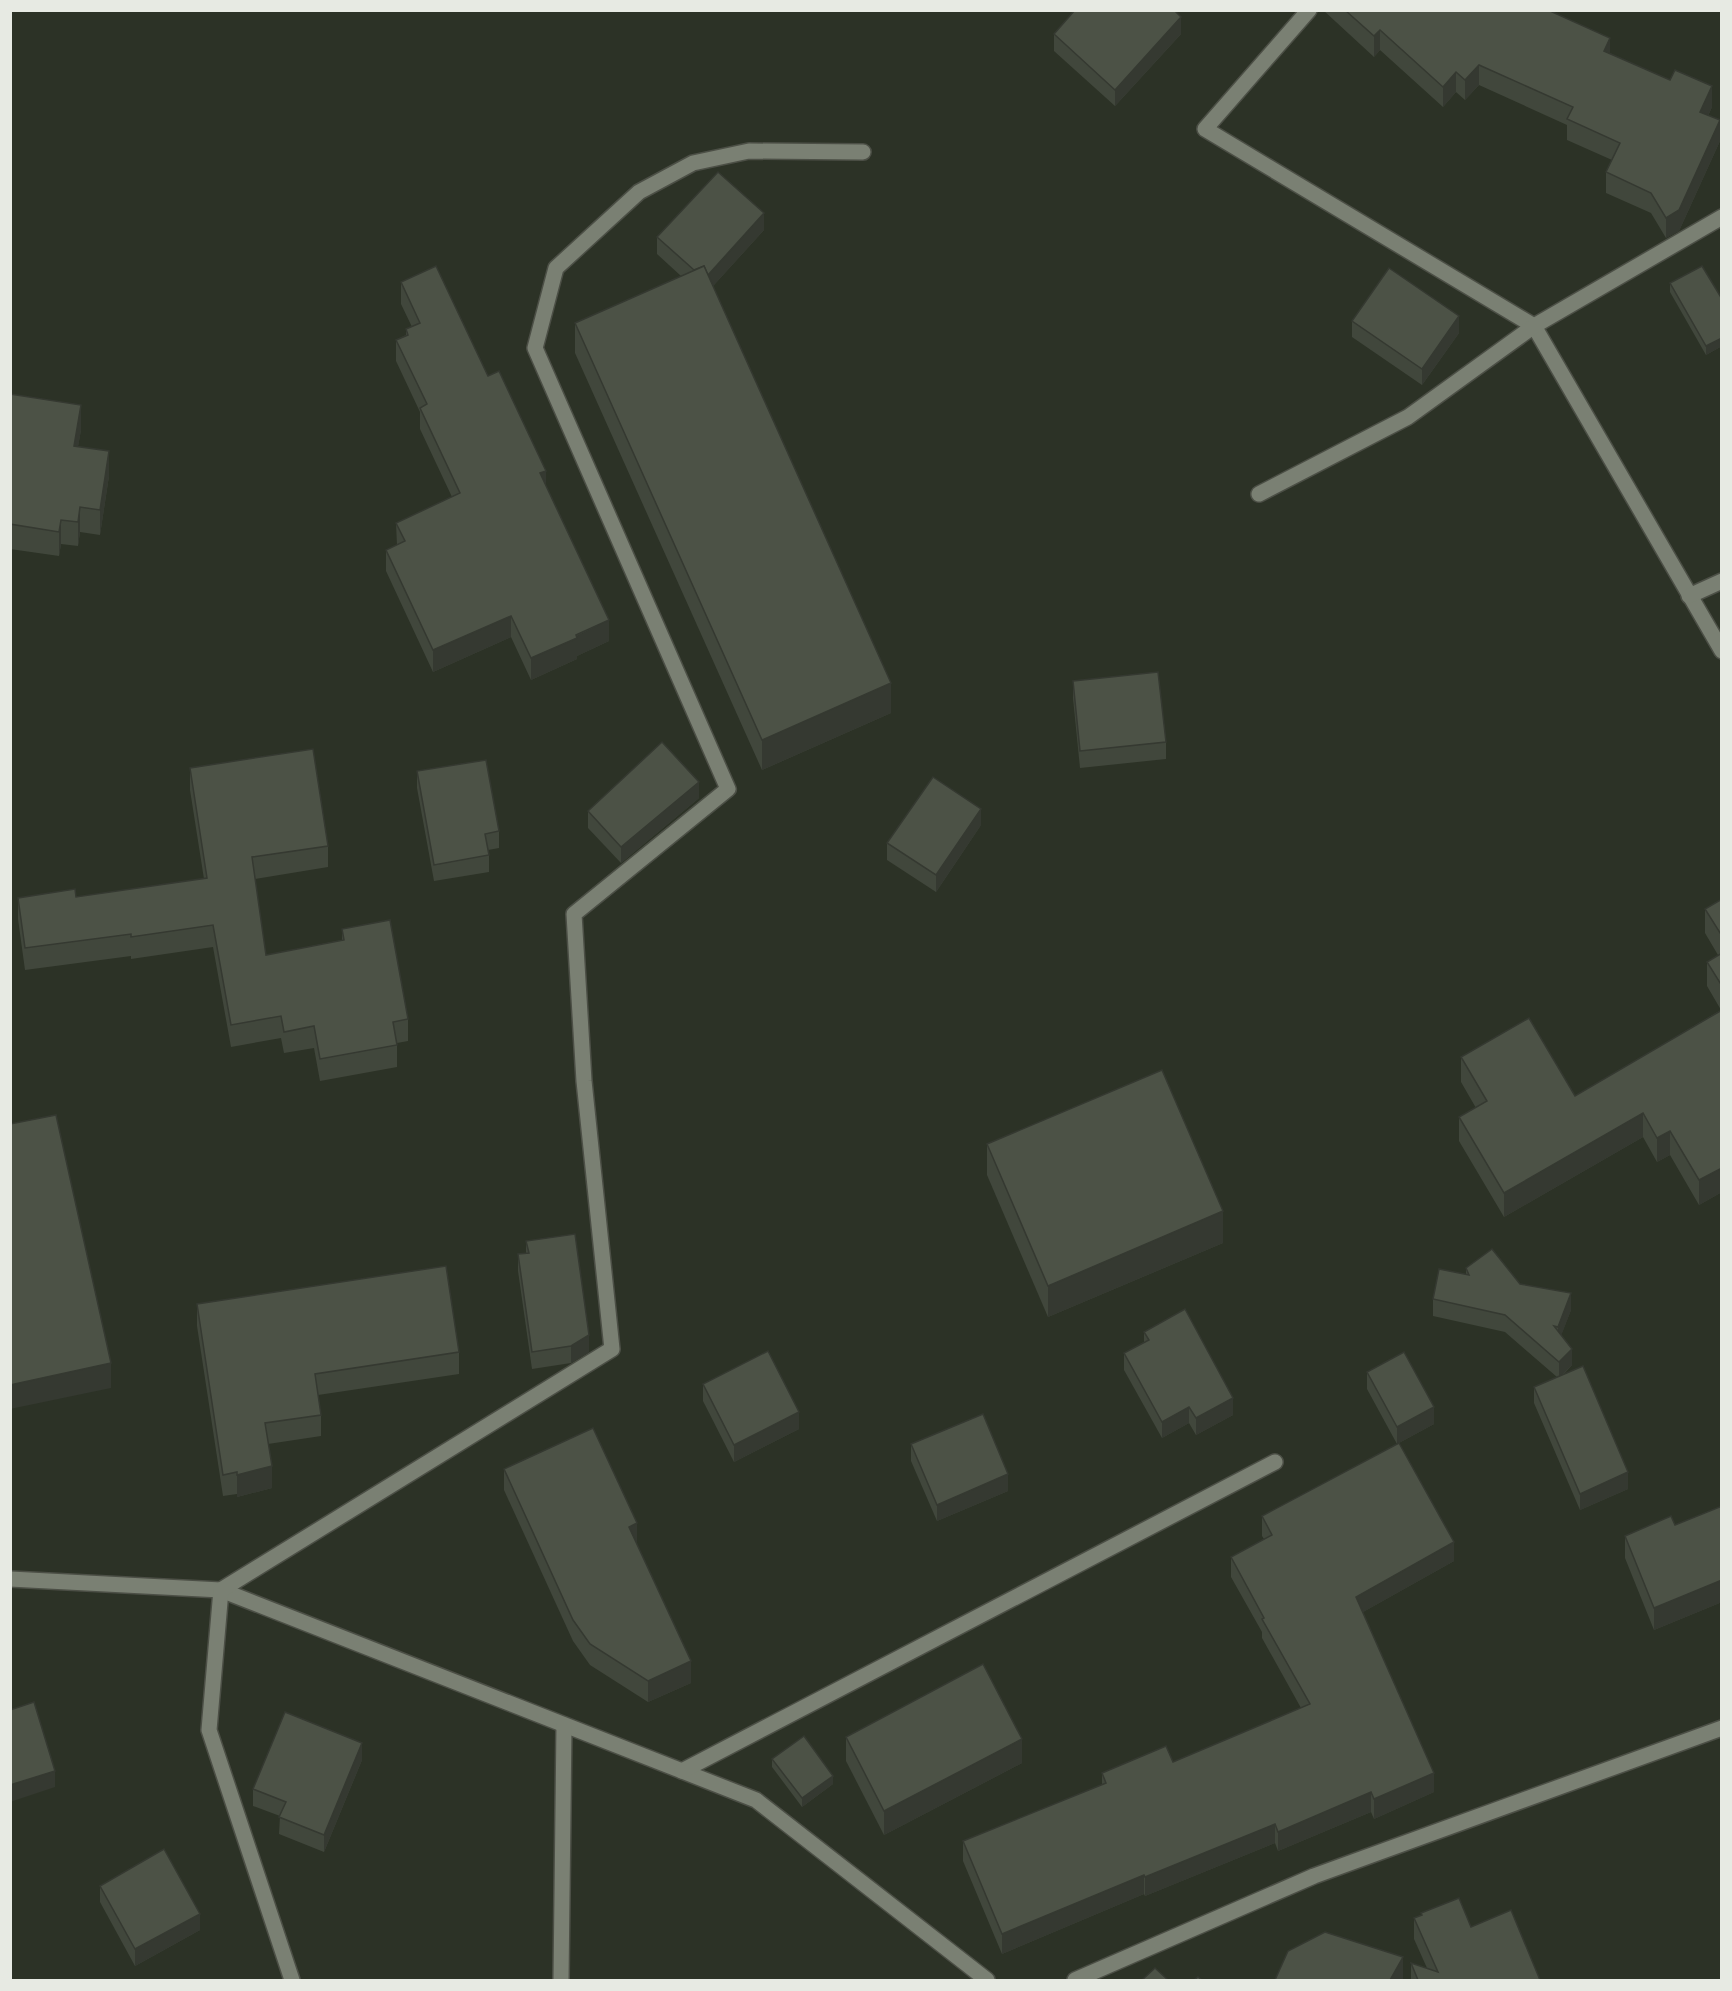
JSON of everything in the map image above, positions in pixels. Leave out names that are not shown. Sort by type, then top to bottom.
[{"type":"street","points":[[1309,10],[1204,129],[1534,326],[1722,651]]},
{"type":"street","points":[[220,1590],[612,1349],[584,1081],[574,914],[728,789],[535,348],[556,268],[639,192],[693,163],[749,151],[863,152]]},
{"type":"street","points":[[1259,494],[1408,417],[1534,326],[1722,217]]},
{"type":"street","points":[[1689,596],[1722,581]]},
{"type":"street","points":[[682,1771],[1275,1462]]},
{"type":"street","points":[[10,1579],[220,1590],[756,1800],[987,1980]]},
{"type":"street","points":[[220,1590],[209,1730],[292,1980]]},
{"type":"street","points":[[561,1980],[564,1725]]},
{"type":"street","points":[[1075,1980],[1314,1876],[1722,1728]]},
{"type":"building","points":[[1075,10],[1174,10],[1181,17],[1115,90],[1054,34]]},
{"type":"building","points":[[1345,10],[1548,10],[1610,38],[1604,51],[1670,80],[1675,70],[1712,86],[1700,112],[1720,120],[1679,210],[1666,218],[1651,193],[1606,172],[1620,143],[1567,119],[1573,107],[1479,65],[1465,80],[1456,72],[1443,87],[1380,30],[1374,36]]},
{"type":"building","points":[[718,172],[764,213],[708,275],[704,266],[694,270],[657,237]]},
{"type":"building","points":[[436,266],[488,376],[499,371],[546,471],[540,473],[609,620],[576,635],[577,638],[531,658],[511,616],[433,650],[386,550],[405,541],[396,523],[460,493],[420,408],[427,404],[396,340],[408,335],[406,329],[420,323],[401,282]]},
{"type":"building","points":[[704,266],[891,683],[762,740],[575,323]]},
{"type":"building","points":[[1702,266],[1722,299],[1722,338],[1706,346],[1670,283]]},
{"type":"building","points":[[1389,268],[1459,316],[1422,369],[1352,321]]},
{"type":"building","points":[[10,394],[81,405],[74,446],[109,451],[100,510],[80,507],[78,522],[61,520],[59,532],[10,524]]},
{"type":"building","points":[[1158,672],[1166,742],[1080,751],[1073,681]]},
{"type":"building","points":[[662,742],[699,782],[621,847],[588,811]]},
{"type":"building","points":[[313,749],[328,846],[252,857],[266,955],[344,940],[342,929],[390,920],[408,1019],[393,1022],[397,1045],[320,1059],[314,1026],[284,1032],[281,1016],[231,1025],[213,925],[131,937],[131,934],[25,948],[18,898],[75,889],[76,897],[207,878],[190,768]]},
{"type":"building","points":[[486,760],[499,831],[485,834],[489,855],[434,865],[417,771]]},
{"type":"building","points":[[933,777],[981,809],[936,875],[887,843]]},
{"type":"building","points":[[1722,899],[1722,936],[1705,909]]},
{"type":"building","points":[[1722,953],[1722,986],[1707,962]]},
{"type":"building","points":[[1722,1010],[1722,1168],[1699,1180],[1670,1131],[1657,1138],[1643,1113],[1504,1193],[1459,1117],[1487,1101],[1461,1057],[1529,1018],[1575,1096]]},
{"type":"building","points":[[1162,1070],[1223,1211],[1048,1286],[987,1144]]},
{"type":"building","points":[[56,1115],[111,1363],[10,1385],[10,1124]]},
{"type":"building","points":[[575,1234],[589,1335],[571,1346],[532,1352],[518,1254],[529,1253],[526,1241]]},
{"type":"building","points":[[1492,1249],[1520,1284],[1571,1293],[1558,1327],[1554,1326],[1572,1349],[1559,1362],[1505,1315],[1433,1299],[1439,1269],[1469,1275],[1466,1268]]},
{"type":"building","points":[[446,1266],[459,1352],[315,1374],[321,1415],[265,1423],[272,1466],[237,1475],[237,1472],[223,1475],[197,1304]]},
{"type":"building","points":[[1185,1309],[1233,1398],[1196,1418],[1189,1407],[1162,1422],[1124,1353],[1149,1340],[1144,1332]]},
{"type":"building","points":[[768,1351],[799,1412],[734,1445],[703,1384]]},
{"type":"building","points":[[1404,1352],[1434,1407],[1397,1427],[1367,1372]]},
{"type":"building","points":[[1583,1366],[1628,1472],[1580,1494],[1534,1387]]},
{"type":"building","points":[[983,1414],[1008,1474],[937,1505],[911,1444]]},
{"type":"building","points":[[593,1428],[637,1523],[629,1527],[691,1661],[648,1681],[590,1644],[573,1620],[504,1469]]},
{"type":"building","points":[[1399,1443],[1454,1542],[1356,1597],[1434,1773],[1374,1799],[1371,1792],[1278,1832],[1275,1824],[1002,1934],[963,1841],[1106,1783],[1102,1773],[1166,1746],[1173,1762],[1310,1704],[1262,1619],[1264,1618],[1231,1557],[1272,1535],[1262,1516]]},
{"type":"building","points":[[1722,1506],[1722,1580],[1654,1608],[1625,1536],[1671,1516],[1675,1525]]},
{"type":"building","points":[[983,1664],[1022,1739],[884,1811],[846,1737]]},
{"type":"building","points":[[34,1702],[55,1771],[10,1785],[10,1710]]},
{"type":"building","points":[[285,1712],[362,1743],[324,1835],[279,1817],[286,1802],[253,1789]]},
{"type":"building","points":[[804,1736],[833,1776],[802,1798],[772,1759]]},
{"type":"building","points":[[164,1849],[200,1914],[135,1949],[100,1886]]},
{"type":"building","points":[[1459,1898],[1471,1927],[1511,1910],[1540,1980],[1418,1980],[1411,1963],[1438,1972],[1414,1918]]},
{"type":"building","points":[[1325,1932],[1403,1957],[1390,1980],[1275,1980],[1288,1951]]},
{"type":"building","points":[[1155,1968],[1168,1980],[1142,1980]]}]
